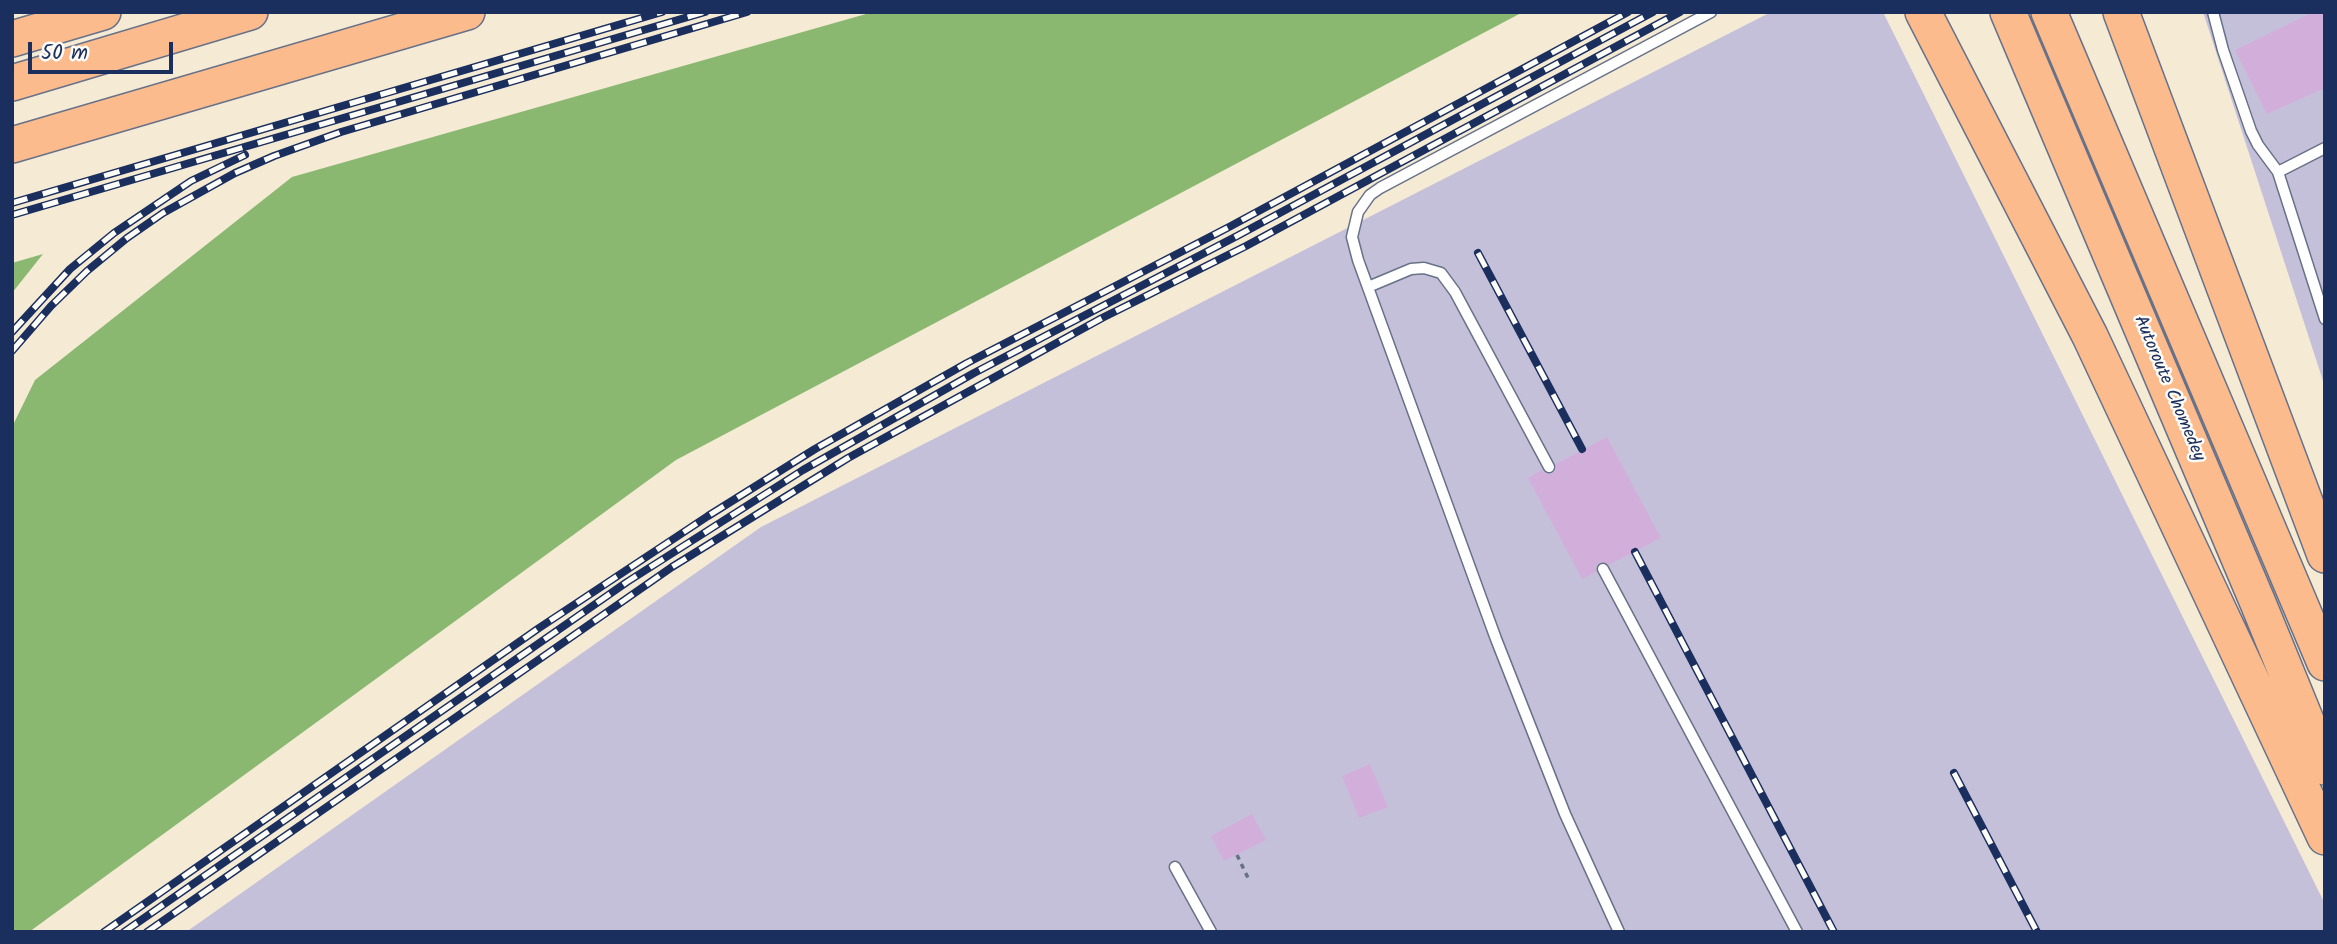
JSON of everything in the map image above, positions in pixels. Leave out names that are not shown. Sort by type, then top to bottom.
[{"type":"highway","points":[[12,39],[103,12]]},
{"type":"highway","points":[[12,83],[250,12]]},
{"type":"highway","points":[[415,26],[448,12]]},
{"type":"highway","points":[[12,145],[467,12]]},
{"type":"highway","points":[[1923,12],[2090,336],[2325,837]]},
{"type":"highway","name":"Autoroute Chomedey","points":[[2008,12],[2325,767]]},
{"type":"highway","points":[[2049,12],[2325,663]]},
{"type":"highway","points":[[2121,12],[2325,555]]},
{"type":"lane","points":[[1619,932],[1565,814],[1496,639],[1358,260],[1352,237],[1358,212],[1370,194],[1711,12]]},
{"type":"lane","points":[[2213,12],[2251,131],[2278,172],[2325,319]]},
{"type":"lane","points":[[2278,172],[2325,148]]},
{"type":"lane","points":[[1368,287],[1411,268],[1441,273],[1455,292],[1549,467]]},
{"type":"lane","points":[[1603,569],[1797,932]]},
{"type":"lane","points":[[1175,867],[1211,932]]},
{"type":"path","points":[[1237,855],[1250,880]]},
{"type":"shaded area","points":[[1771,12],[1883,12],[2325,904],[2325,932],[186,932],[761,527]]},
{"type":"shaded area","points":[[2203,12],[2325,12],[2325,387]]},
{"type":"green space","points":[[873,12],[1523,12],[676,460],[29,932],[12,932],[12,427],[35,380],[292,177]]},
{"type":"green space","points":[[43,254],[12,293],[12,263]]},
{"type":"building","points":[[2313,12],[2325,12],[2325,88],[2267,114],[2235,50]]},
{"type":"building","points":[[1607,437],[1661,538],[1609,565],[1600,562],[1596,566],[1596,572],[1582,579],[1528,478],[1542,470],[1546,474],[1552,474],[1556,470],[1556,464]]},
{"type":"building","points":[[1370,764],[1388,807],[1359,818],[1342,776]]},
{"type":"building","points":[[1252,814],[1266,840],[1224,861],[1211,836]]},
{"type":"railway","points":[[12,203],[662,12]]},
{"type":"railway","points":[[12,215],[705,12]]},
{"type":"railway","points":[[12,351],[51,306],[127,238],[163,213],[235,173],[341,132],[747,12]]},
{"type":"railway","points":[[104,932],[539,628],[815,449],[967,363],[1229,227],[1628,12]]},
{"type":"railway","points":[[124,932],[627,582],[803,470],[974,373],[1237,236],[1653,12]]},
{"type":"railway","points":[[147,932],[672,567],[848,458],[1102,318],[1246,246],[1680,12]]},
{"type":"railway","points":[[12,332],[70,269],[114,233],[191,181],[245,155]]},
{"type":"railway","points":[[1478,253],[1582,449]]},
{"type":"railway","points":[[1635,552],[1834,932]]},
{"type":"railway","points":[[1954,773],[2037,932]]}]
